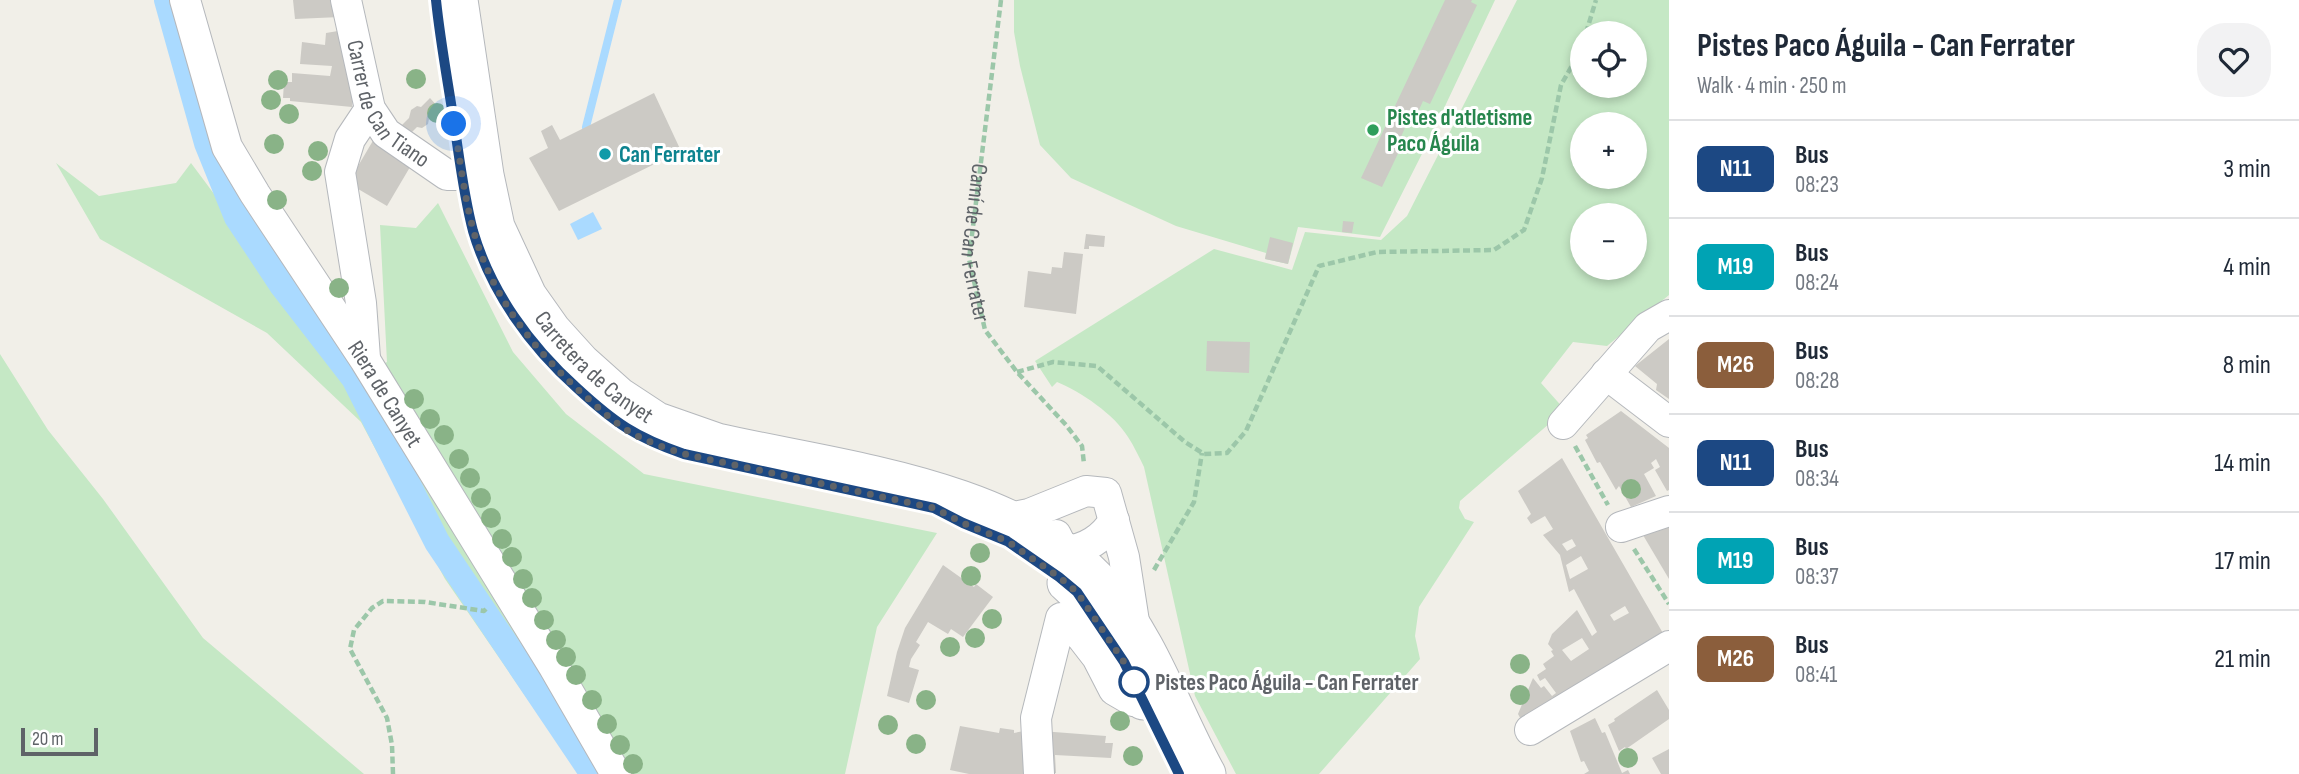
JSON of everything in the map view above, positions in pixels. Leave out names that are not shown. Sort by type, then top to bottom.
[{"type":"street","name":"Riera de Canyet","points":[[185,0],[227,146],[255,194],[365,360],[616,774]]},
{"type":"street","name":"Carrer de Can Tiano","points":[[346,0],[370,109],[386,133],[447,175],[462,175]]},
{"type":"street","name":"Carretera de Canyet","points":[[436,0],[473,231],[495,284],[543,356],[609,417],[652,443],[684,454],[934,508],[1007,541],[1059,577],[1122,634],[1207,774]]},
{"type":"street","name":"Carretera de Canyet","points":[[459,0],[485,175],[496,228],[528,296],[552,330],[580,362],[619,396],[657,421],[683,432],[929,489],[994,511],[1046,536],[1064,551]]},
{"type":"street","points":[[462,175],[472,163],[461,87],[470,75]]},
{"type":"street","points":[[365,360],[361,303],[340,172],[350,139],[370,109]]},
{"type":"street","points":[[1563,424],[1648,327],[1669,315]]},
{"type":"street","points":[[1606,374],[1669,422]]},
{"type":"street","points":[[1009,518],[1029,514],[1077,495],[1107,493],[1124,557],[1122,634]]},
{"type":"street","points":[[1077,495],[1056,534],[1064,551],[1068,570],[1122,634]]},
{"type":"street","points":[[934,508],[948,506],[957,509],[1004,527],[1051,551],[1079,550],[1107,533],[1114,520]]},
{"type":"street","points":[[1621,527],[1669,511]]},
{"type":"street","points":[[1039,774],[1036,718],[1061,618],[1073,626],[1097,657],[1114,690],[1133,701],[1144,702]]},
{"type":"street","name":"Carretera de Canyet","points":[[1122,634],[1124,662],[1179,774]]},
{"type":"street","points":[[1530,730],[1669,646]]},
{"type":"path","name":"Camí de Can Ferrater","points":[[1001,0],[969,259],[985,330],[1017,372],[1082,446],[1077,495]]},
{"type":"path","points":[[1590,21],[1596,0]]},
{"type":"path","points":[[1017,372],[1053,362],[1097,366],[1185,442],[1202,453],[1227,453],[1246,431],[1320,266],[1377,252],[1494,250],[1524,230],[1542,178],[1560,85],[1570,68]]},
{"type":"path","points":[[1150,575],[1194,502],[1202,453]]},
{"type":"path","points":[[393,774],[393,745],[387,718],[350,649],[354,630],[372,608],[383,601],[425,602],[484,611],[506,590]]},
{"type":"green space","points":[[1014,0],[1495,0],[1380,237],[1298,227],[1288,264],[1265,259],[1266,253],[1176,226],[1071,178],[1040,145],[1020,66],[1014,32]]},
{"type":"green space","points":[[1517,0],[1669,0],[1669,295],[1607,346],[1573,342],[1541,383],[1565,410],[1460,501],[1459,508],[1465,519],[1474,522],[1419,607],[1415,636],[1420,659],[1319,774],[1236,774],[1195,696],[1144,467],[1130,440],[1114,420],[1066,386],[1057,382],[1052,387],[1035,361],[1214,249],[1292,270],[1305,232],[1381,240],[1407,216]]},
{"type":"green space","points":[[56,163],[99,196],[176,183],[191,163],[354,382],[387,362],[380,225],[416,228],[438,203],[513,352],[566,414],[644,474],[937,533],[877,627],[845,774],[579,774],[445,579],[361,422],[267,333],[100,239]]},
{"type":"green space","points":[[0,354],[48,430],[103,499],[203,638],[364,774],[0,774]]},
{"type":"water","points":[[593,212],[602,229],[578,240],[570,224]]},
{"type":"building","points":[[293,0],[336,0],[340,17],[295,19]]},
{"type":"building","points":[[1445,0],[1472,0],[1471,2],[1477,5],[1430,104],[1423,101],[1413,123],[1408,121],[1400,139],[1404,141],[1382,187],[1361,178]]},
{"type":"building","points":[[344,30],[355,82],[352,107],[283,98],[284,82],[292,82],[292,73],[330,76],[332,66],[300,64],[302,42],[325,45],[326,33]]},
{"type":"building","name":"Can Ferrater","points":[[654,93],[681,151],[559,211],[529,158],[548,148],[541,131],[552,125],[560,140]]},
{"type":"building","points":[[430,98],[438,107],[430,114],[428,124],[422,128],[417,127],[409,135],[401,126],[409,118],[411,110],[417,106],[421,107]]},
{"type":"building","points":[[374,139],[413,162],[387,206],[348,183]]},
{"type":"building","points":[[1343,221],[1354,222],[1352,233],[1342,232]]},
{"type":"building","points":[[1086,234],[1105,236],[1104,247],[1089,246],[1089,249],[1084,249]]},
{"type":"building","points":[[1270,237],[1293,243],[1288,264],[1265,259]]},
{"type":"building","points":[[1064,252],[1083,254],[1076,314],[1024,307],[1028,271],[1051,274],[1052,267],[1062,268]]},
{"type":"building","points":[[1669,339],[1669,399],[1656,390],[1657,384],[1635,366]]},
{"type":"building","points":[[1207,341],[1250,342],[1249,373],[1206,371]]},
{"type":"building","points":[[1621,411],[1669,448],[1669,490],[1667,491],[1655,470],[1660,467],[1656,459],[1651,463],[1654,468],[1644,474],[1656,496],[1631,507],[1619,486],[1616,490],[1600,462],[1597,463],[1585,440],[1588,438],[1586,435]]},
{"type":"building","points":[[1562,458],[1664,635],[1524,725],[1518,714],[1533,678],[1552,696],[1556,693],[1545,678],[1540,681],[1537,675],[1546,669],[1543,664],[1554,656],[1548,644],[1552,634],[1577,610],[1592,636],[1597,632],[1574,589],[1569,592],[1560,555],[1543,535],[1553,529],[1545,516],[1531,524],[1527,518],[1531,514],[1518,491]],"holes":[[[1572,539],[1576,546],[1567,551],[1562,544]],[[1581,556],[1588,569],[1570,579],[1566,565]],[[1625,606],[1629,613],[1614,621],[1610,615]],[[1582,638],[1589,649],[1571,661],[1562,650]]]},
{"type":"building","points":[[1669,519],[1669,579],[1640,530]]},
{"type":"building","points":[[943,565],[993,597],[963,637],[951,629],[948,634],[928,622],[916,642],[920,645],[909,667],[919,670],[909,703],[887,696],[905,628]]},
{"type":"building","points":[[1657,690],[1669,710],[1669,719],[1619,751],[1608,725]]},
{"type":"building","points":[[1595,718],[1602,733],[1605,732],[1622,773],[1628,770],[1630,774],[1584,774],[1589,771],[1584,761],[1581,762],[1570,731]]},
{"type":"building","points":[[960,726],[999,733],[1000,728],[1014,730],[1014,733],[1029,730],[1032,774],[969,774],[950,770]]},
{"type":"building","points":[[1041,731],[1106,736],[1105,743],[1113,743],[1111,758],[1055,755],[1056,773],[1045,774]]},
{"type":"building","points":[[1669,749],[1669,774],[1661,774],[1652,758]]},
{"type":"waterway","points":[[167,0],[207,143],[237,217],[282,285],[354,378],[437,542],[593,774]]},
{"type":"waterway","points":[[586,127],[618,0]]},
{"type":"bus line","name":"N11","points":[[436,0],[473,231],[495,284],[525,333],[543,356],[609,417],[652,443],[684,454],[934,508],[1007,541],[1077,592],[1124,662],[1179,774]]},
{"type":"place","name":"Pistes d'atletisme Paco Águila","points":[[1373,130]]},
{"type":"place","name":"Can Ferrater","points":[[605,154]]},
{"type":"place","name":"Pistes Paco Águila - Can Ferrater","points":[[1134,682]]},
{"type":"route","points":[[454,124],[473,231],[495,284],[525,333],[543,356],[609,417],[652,443],[684,454],[934,508],[1007,541],[1077,592],[1124,662],[1136,685],[1134,682]]}]
